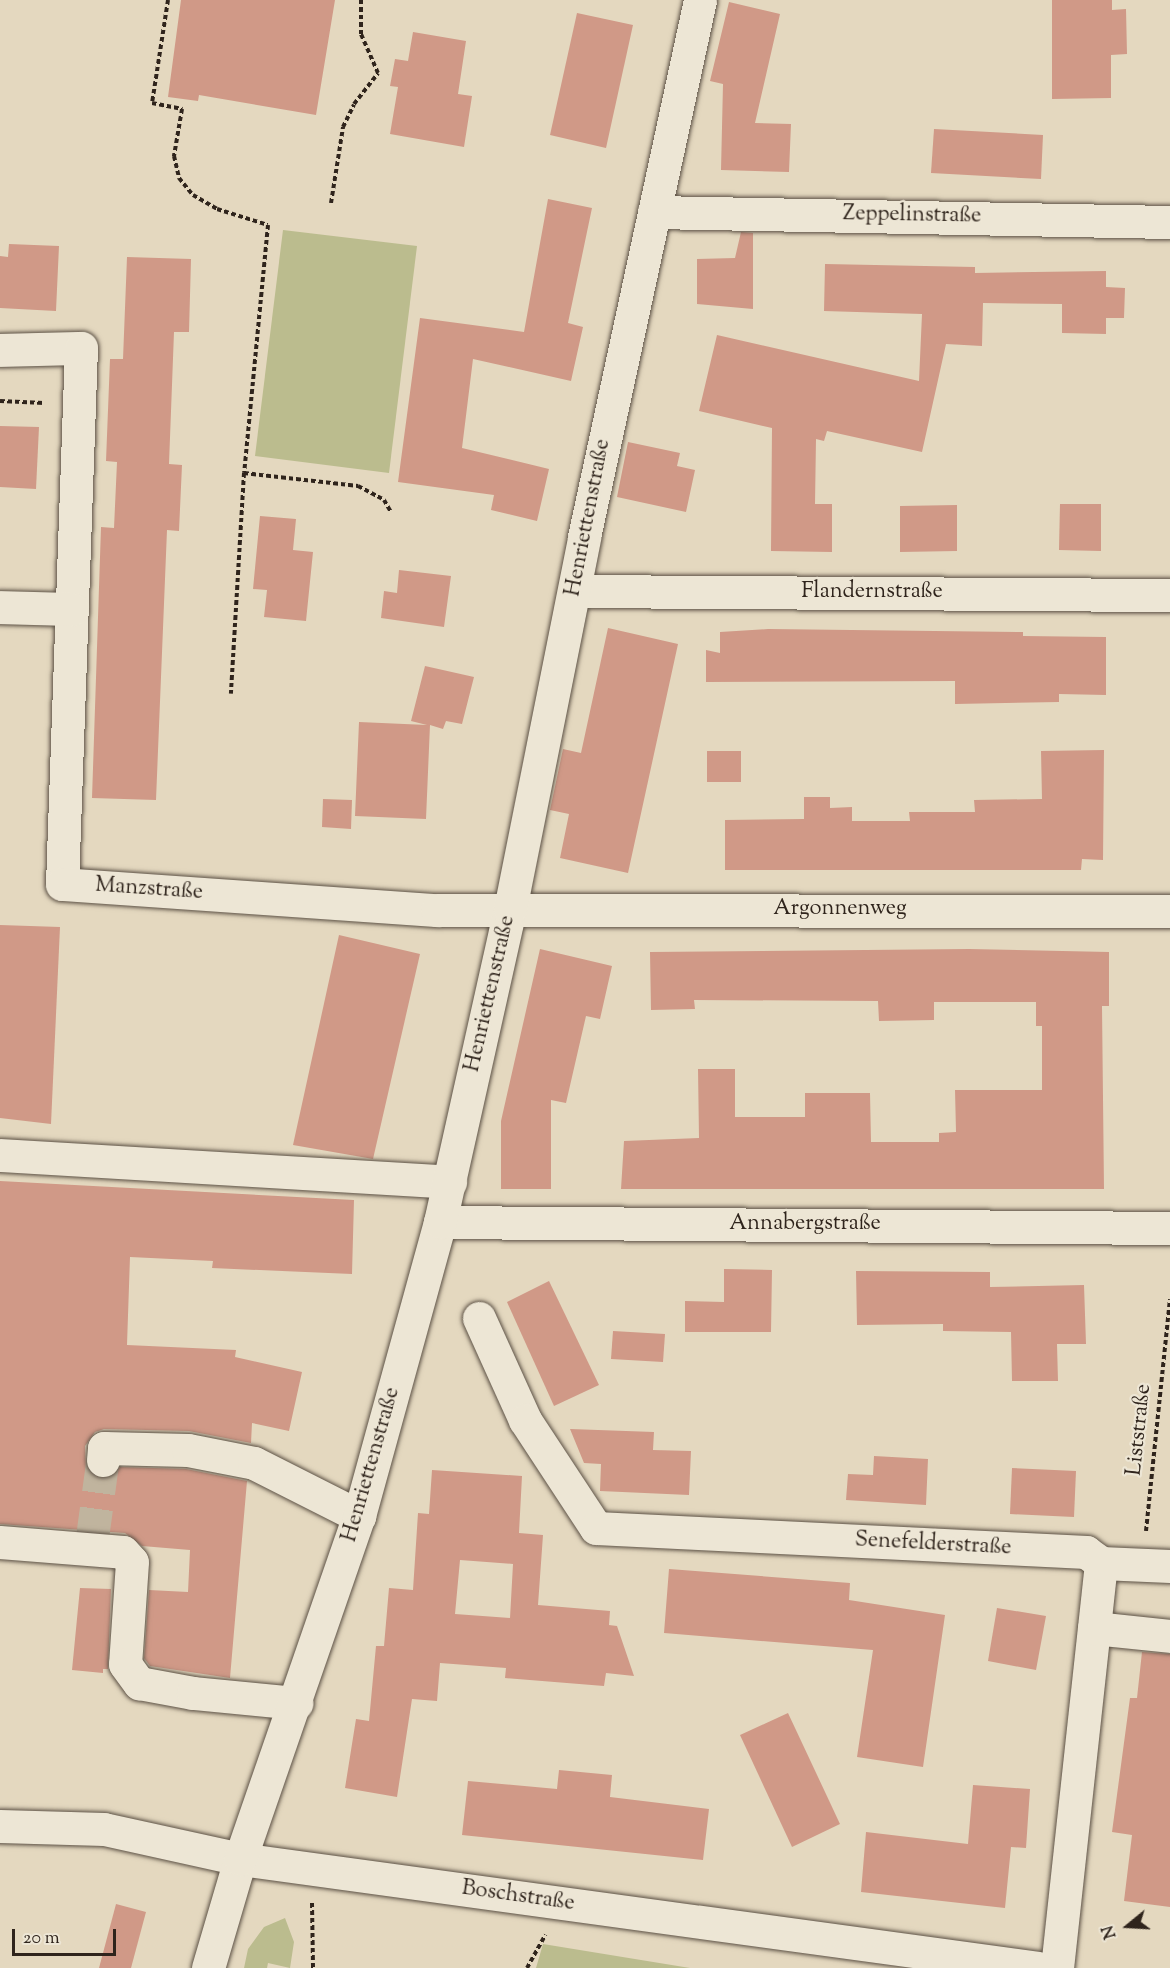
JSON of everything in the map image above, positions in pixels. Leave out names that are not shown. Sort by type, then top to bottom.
[{"type":"street","name":"Henriettenstraße","points":[[208,1968],[240,1859],[297,1703],[359,1516],[450,1182],[510,909],[700,0]]},
{"type":"street","name":"Zeppelinstraße","points":[[654,212],[1170,222]]},
{"type":"street","name":"Manzstraße","points":[[0,350],[81,348],[62,884],[437,910],[510,909]]},
{"type":"street","name":"Flandernstraße","points":[[575,591],[1170,595]]},
{"type":"street","points":[[0,607],[72,609]]},
{"type":"street","name":"Argonnenweg","points":[[510,909],[1170,912]]},
{"type":"street","points":[[0,1155],[450,1182]]},
{"type":"street","name":"Annabergstraße","points":[[440,1222],[1170,1228]]},
{"type":"street","name":"Senefelderstraße","points":[[479,1318],[525,1420],[596,1528],[1086,1552],[1101,1563]]},
{"type":"street","points":[[103,1460],[104,1448],[188,1450],[254,1463],[359,1516]]},
{"type":"street","points":[[0,1542],[92,1545],[123,1552],[132,1562],[125,1664],[140,1683],[297,1703]]},
{"type":"street","points":[[1057,1968],[1101,1563],[1156,1565]]},
{"type":"street","points":[[1094,1629],[1170,1636]]},
{"type":"street","name":"Boschstraße","points":[[0,1826],[104,1829],[240,1859],[1038,1968]]},
{"type":"path","points":[[168,0],[152,103],[182,109],[174,156],[179,178],[193,195],[217,209],[268,225],[244,473],[231,694]]},
{"type":"path","points":[[331,203],[343,127],[378,73],[361,34],[361,0]]},
{"type":"path","points":[[0,401],[80,404]]},
{"type":"path","points":[[244,473],[358,486],[384,500],[391,512]]},
{"type":"path","name":"Liststraße","points":[[1156,1565],[1170,1299]]},
{"type":"path","points":[[312,1869],[313,1968]]},
{"type":"green space","points":[[283,230],[417,246],[389,473],[255,456]]},
{"type":"green space","points":[[285,1918],[294,1942],[290,1968],[268,1963],[267,1968],[244,1968],[248,1949],[264,1927]]},
{"type":"green space","points":[[543,1944],[690,1968],[536,1968]]},
{"type":"building","points":[[181,0],[335,0],[316,115],[199,95],[198,101],[168,97]]},
{"type":"building","points":[[1052,0],[1112,0],[1112,10],[1126,9],[1127,54],[1111,55],[1111,98],[1052,99]]},
{"type":"building","points":[[729,2],[780,14],[755,123],[791,124],[789,172],[721,170],[723,84],[710,81]]},
{"type":"building","points":[[577,13],[633,25],[606,148],[550,135]]},
{"type":"building","points":[[413,32],[466,41],[458,94],[472,96],[464,147],[390,134],[398,87],[390,86],[395,59],[408,61]]},
{"type":"building","points":[[934,129],[1043,135],[1041,179],[931,173]]},
{"type":"building","points":[[548,199],[592,208],[568,323],[583,327],[571,381],[473,359],[462,448],[549,469],[537,521],[491,510],[494,495],[398,482],[420,318],[524,332]]},
{"type":"building","points":[[741,232],[753,233],[753,309],[697,304],[697,259],[735,258]]},
{"type":"building","points":[[9,244],[59,246],[56,311],[0,308],[0,256],[8,257]]},
{"type":"building","points":[[127,257],[191,259],[189,332],[174,332],[169,464],[182,465],[179,531],[167,530],[156,800],[92,798],[101,527],[114,528],[117,462],[106,461],[110,359],[123,359]]},
{"type":"building","points":[[825,264],[975,267],[975,273],[1106,271],[1106,287],[1125,288],[1124,318],[1106,318],[1106,334],[1062,333],[1062,304],[983,303],[982,346],[946,344],[922,452],[827,431],[824,441],[816,439],[815,504],[832,504],[832,552],[771,551],[772,428],[699,411],[717,335],[919,381],[922,314],[824,311]]},
{"type":"building","points":[[0,426],[39,427],[36,489],[0,487]]},
{"type":"building","points":[[628,442],[680,453],[677,466],[695,470],[686,512],[617,497]]},
{"type":"building","points":[[1060,504],[1101,504],[1101,551],[1059,550]]},
{"type":"building","points":[[957,505],[957,551],[900,552],[900,506]]},
{"type":"building","points":[[260,516],[296,519],[293,550],[313,552],[306,621],[264,617],[267,590],[253,589]]},
{"type":"building","points":[[399,570],[451,576],[444,627],[381,618],[384,591],[397,593]]},
{"type":"building","points":[[608,628],[678,644],[628,873],[560,858],[569,814],[550,810],[563,749],[581,753]]},
{"type":"building","points":[[768,629],[1023,632],[1023,636],[1106,637],[1106,695],[1059,694],[1059,702],[955,704],[955,681],[706,682],[706,650],[720,653],[720,632]]},
{"type":"building","points":[[425,666],[474,677],[462,724],[446,721],[443,729],[430,725],[426,819],[355,816],[359,722],[427,725],[411,721]]},
{"type":"building","points":[[1104,750],[1103,860],[1082,859],[1081,870],[725,870],[725,820],[804,819],[804,797],[830,797],[830,808],[852,807],[852,821],[910,821],[909,812],[975,812],[974,800],[1042,799],[1041,751]]},
{"type":"building","points":[[707,751],[741,751],[741,782],[707,782]]},
{"type":"building","points":[[323,799],[352,800],[351,829],[322,827]]},
{"type":"building","points":[[0,925],[60,927],[51,1124],[0,1118]]},
{"type":"building","points":[[339,935],[420,954],[373,1159],[293,1145]]},
{"type":"building","points":[[540,949],[612,966],[600,1019],[586,1016],[566,1103],[551,1100],[551,1189],[501,1189],[501,1121]]},
{"type":"building","points":[[969,949],[1109,952],[1109,1006],[1102,1006],[1104,1189],[621,1189],[624,1141],[699,1138],[698,1069],[735,1069],[735,1117],[805,1117],[805,1093],[870,1093],[871,1142],[939,1142],[939,1133],[956,1132],[955,1090],[1042,1090],[1042,1026],[1036,1026],[1036,1002],[934,1002],[934,1020],[879,1021],[878,1001],[694,1000],[695,1009],[651,1010],[650,952]]},
{"type":"building","points":[[0,1181],[354,1200],[352,1274],[212,1268],[213,1261],[130,1257],[127,1345],[236,1350],[235,1357],[302,1372],[289,1431],[252,1423],[251,1443],[189,1431],[104,1429],[95,1432],[85,1446],[86,1468],[101,1479],[111,1477],[120,1467],[186,1469],[247,1481],[230,1678],[150,1666],[144,1658],[149,1590],[188,1592],[190,1550],[142,1546],[125,1533],[0,1524]]},
{"type":"building","points":[[724,1269],[772,1270],[771,1332],[685,1332],[685,1301],[724,1302]]},
{"type":"building","points":[[856,1271],[990,1272],[990,1287],[1084,1285],[1086,1344],[1057,1344],[1058,1381],[1012,1381],[1011,1332],[943,1331],[943,1324],[857,1325]]},
{"type":"building","points":[[549,1281],[599,1385],[554,1406],[507,1302]]},
{"type":"building","points":[[613,1331],[665,1334],[663,1362],[611,1359]]},
{"type":"building","points":[[570,1429],[654,1432],[653,1450],[691,1451],[689,1495],[600,1491],[601,1464],[584,1463]]},
{"type":"building","points":[[874,1456],[928,1459],[926,1505],[846,1500],[848,1474],[873,1475]]},
{"type":"building","points":[[1012,1468],[1076,1471],[1074,1517],[1010,1514]]},
{"type":"building","points":[[432,1470],[522,1476],[519,1533],[543,1535],[538,1605],[610,1611],[609,1625],[617,1626],[634,1676],[606,1673],[604,1686],[505,1678],[506,1668],[440,1663],[437,1701],[412,1699],[397,1797],[345,1788],[356,1719],[369,1721],[376,1646],[384,1646],[389,1588],[413,1590],[418,1513],[429,1514]],"holes":[[[460,1560],[513,1564],[510,1618],[455,1614]]]},
{"type":"building","points":[[669,1569],[850,1583],[849,1600],[945,1615],[923,1767],[857,1757],[873,1650],[664,1633]]},
{"type":"building","points":[[80,1588],[111,1589],[108,1669],[103,1669],[103,1673],[72,1670]]},
{"type":"building","points":[[997,1608],[1046,1616],[1036,1670],[988,1661]]},
{"type":"building","points":[[1142,1652],[1170,1654],[1170,1907],[1124,1901],[1132,1835],[1112,1832],[1130,1698],[1137,1698]]},
{"type":"building","points":[[788,1713],[840,1824],[792,1847],[740,1735]]},
{"type":"building","points":[[559,1770],[612,1775],[610,1797],[709,1809],[703,1860],[462,1835],[468,1781],[557,1789]]},
{"type":"building","points":[[973,1785],[1030,1789],[1026,1848],[1011,1847],[1005,1908],[861,1892],[866,1832],[968,1844]]},
{"type":"building","points":[[116,1904],[146,1912],[131,1968],[99,1968]]},
{"type":"tunnel","points":[[92,1541],[103,1460]]}]
